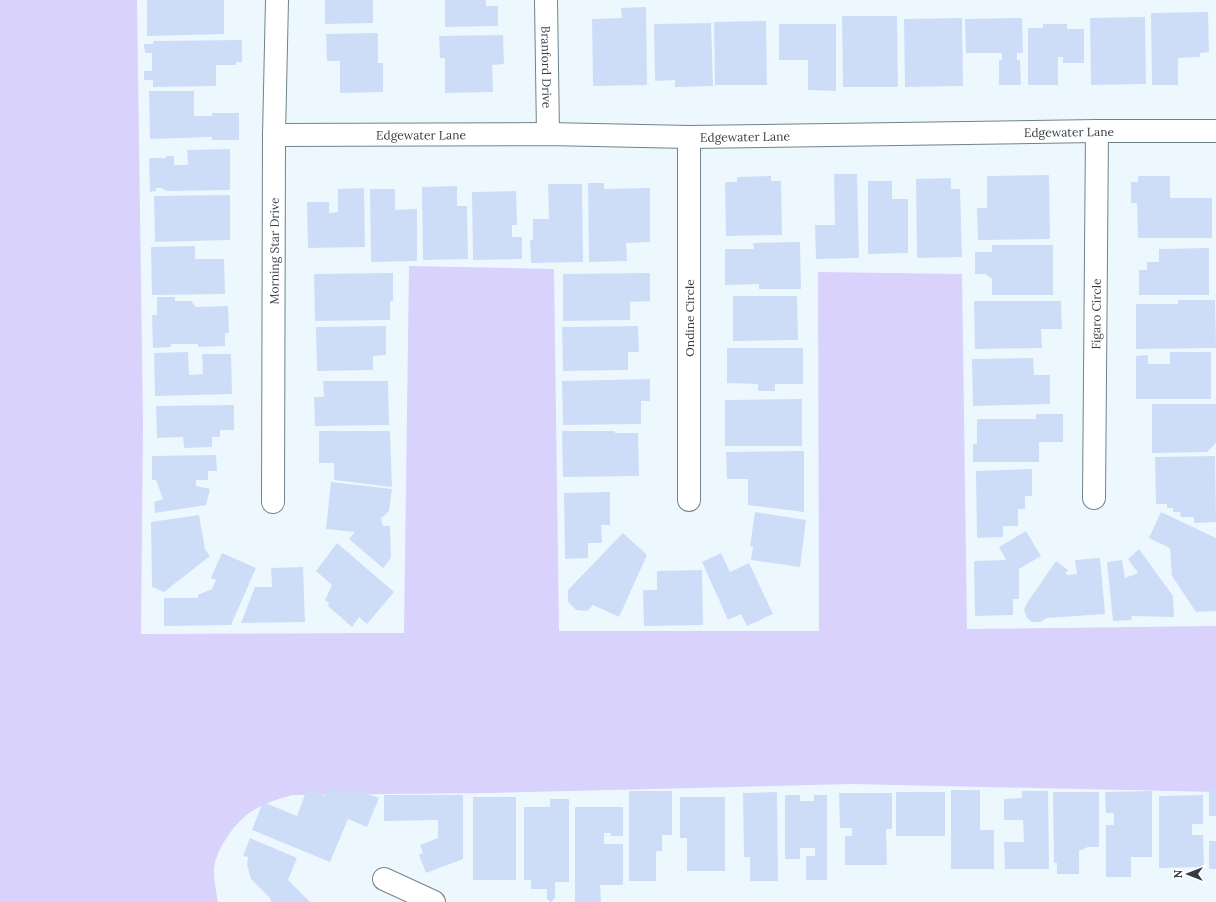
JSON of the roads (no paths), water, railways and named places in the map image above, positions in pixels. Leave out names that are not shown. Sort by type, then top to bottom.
[{"type":"street","name":"Morning Star Drive","points":[[273,502],[274,135],[277,0]]},
{"type":"street","name":"Branford Drive","points":[[546,0],[548,134]]},
{"type":"street","name":"Edgewater Lane","points":[[274,135],[548,134],[689,137],[1097,131],[1216,131]]},
{"type":"street","name":"Figaro Circle","points":[[1094,498],[1097,131]]},
{"type":"street","name":"Ondine Circle","points":[[689,137],[689,500]]},
{"type":"street","points":[[384,879],[434,902]]}]
